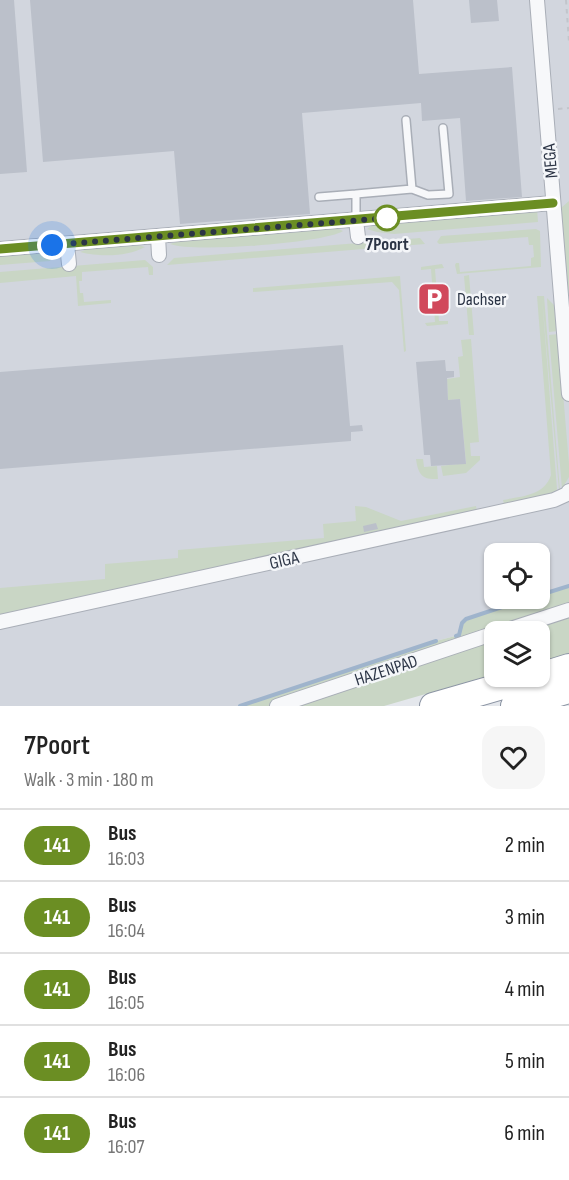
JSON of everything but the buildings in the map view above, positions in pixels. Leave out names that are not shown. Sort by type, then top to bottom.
[{"type":"highway","points":[[550,673],[569,667]]},
{"type":"highway","points":[[433,706],[500,687]]},
{"type":"highway","points":[[514,706],[569,690]]},
{"type":"street","name":"MEGA","points":[[537,0],[553,203],[566,322],[569,394]]},
{"type":"street","points":[[0,249],[553,203]]},
{"type":"street","points":[[356,220],[357,237]]},
{"type":"street","points":[[158,236],[159,255]]},
{"type":"street","points":[[67,244],[69,264]]},
{"type":"street","name":"GIGA","points":[[0,622],[554,500],[568,492]]},
{"type":"street","points":[[535,621],[569,610]]},
{"type":"street","name":"HAZENPAD","points":[[277,706],[484,637]]},
{"type":"lane","points":[[406,120],[412,189]]},
{"type":"lane","points":[[319,196],[412,189],[428,195],[449,194],[443,128]]},
{"type":"lane","points":[[356,194],[356,220]]},
{"type":"path","points":[[566,0],[569,42]]},
{"type":"shaded area","name":"7Poort","points":[[0,0],[569,0],[569,586],[550,592],[550,543],[484,543],[484,609],[498,609],[466,619],[462,623],[459,635],[240,706],[0,706]]},
{"type":"green space","points":[[569,201],[569,300],[561,208]]},
{"type":"green space","points":[[537,208],[538,222],[394,234],[367,229],[376,223]]},
{"type":"green space","points":[[334,227],[343,231],[286,243],[230,247],[183,247],[170,244],[184,239]]},
{"type":"green space","points":[[536,229],[540,231],[541,267],[457,274],[456,263],[459,263],[460,272],[531,266],[531,258],[534,257],[533,245],[529,245],[528,237],[439,244],[437,242],[441,236]]},
{"type":"green space","points":[[420,238],[425,244],[167,265],[174,258]]},
{"type":"green space","points":[[132,243],[145,247],[130,253],[113,255],[80,252],[97,245]]},
{"type":"green space","points":[[0,251],[53,253],[50,261],[0,265]]},
{"type":"green space","points":[[145,260],[153,267],[153,275],[149,275],[148,267],[82,272],[82,281],[79,281],[80,293],[83,293],[84,302],[111,300],[111,303],[78,306],[76,276],[0,283],[0,272]]},
{"type":"green space","points":[[442,264],[444,268],[435,269],[439,321],[448,321],[448,324],[427,326],[425,323],[435,322],[431,269],[421,270],[421,267]]},
{"type":"green space","points":[[469,275],[474,335],[469,335],[464,276]]},
{"type":"green space","points":[[400,276],[406,351],[404,352],[399,290],[392,282],[253,292],[253,288]]},
{"type":"green space","points":[[537,296],[544,296],[560,491],[556,492],[504,504],[503,500],[532,494],[548,482],[551,475]],"holes":[[[542,297],[559,490],[556,492]]]},
{"type":"green space","points":[[547,298],[556,307],[558,331],[549,332]]},
{"type":"green space","points":[[558,334],[569,464],[569,477],[562,489],[549,335]]},
{"type":"green space","points":[[471,339],[479,442],[470,443],[471,456],[480,456],[480,460],[466,473],[443,476],[441,466],[466,463],[460,399],[448,400],[447,379],[460,377],[458,357],[463,356],[461,340]]},
{"type":"green space","points":[[416,459],[423,459],[424,467],[437,466],[438,479],[422,475]]},
{"type":"green space","points":[[355,506],[366,507],[401,521],[476,506],[477,511],[0,617],[0,588],[105,579],[105,564],[178,558],[178,550],[324,538],[323,524],[356,521]]},
{"type":"green space","points":[[569,586],[569,607],[527,621],[484,621],[484,635],[270,706],[240,706],[459,635],[462,623],[466,619],[498,609],[550,609],[550,592]]},
{"type":"green space","points":[[569,613],[569,653],[550,659],[550,621],[544,621]]},
{"type":"green space","points":[[484,640],[484,677],[384,706],[286,706]]},
{"type":"waterway","points":[[550,592],[569,586]]},
{"type":"waterway","points":[[456,636],[459,635],[462,623],[466,619],[496,609]]},
{"type":"waterway","points":[[240,706],[436,641]]},
{"type":"bus line","name":"141","points":[[0,249],[553,203]]},
{"type":"place","name":"7Poort","points":[[387,218]]},
{"type":"place","name":"Dachser","points":[[434,299]]},
{"type":"route","points":[[52,245],[387,218]]}]
